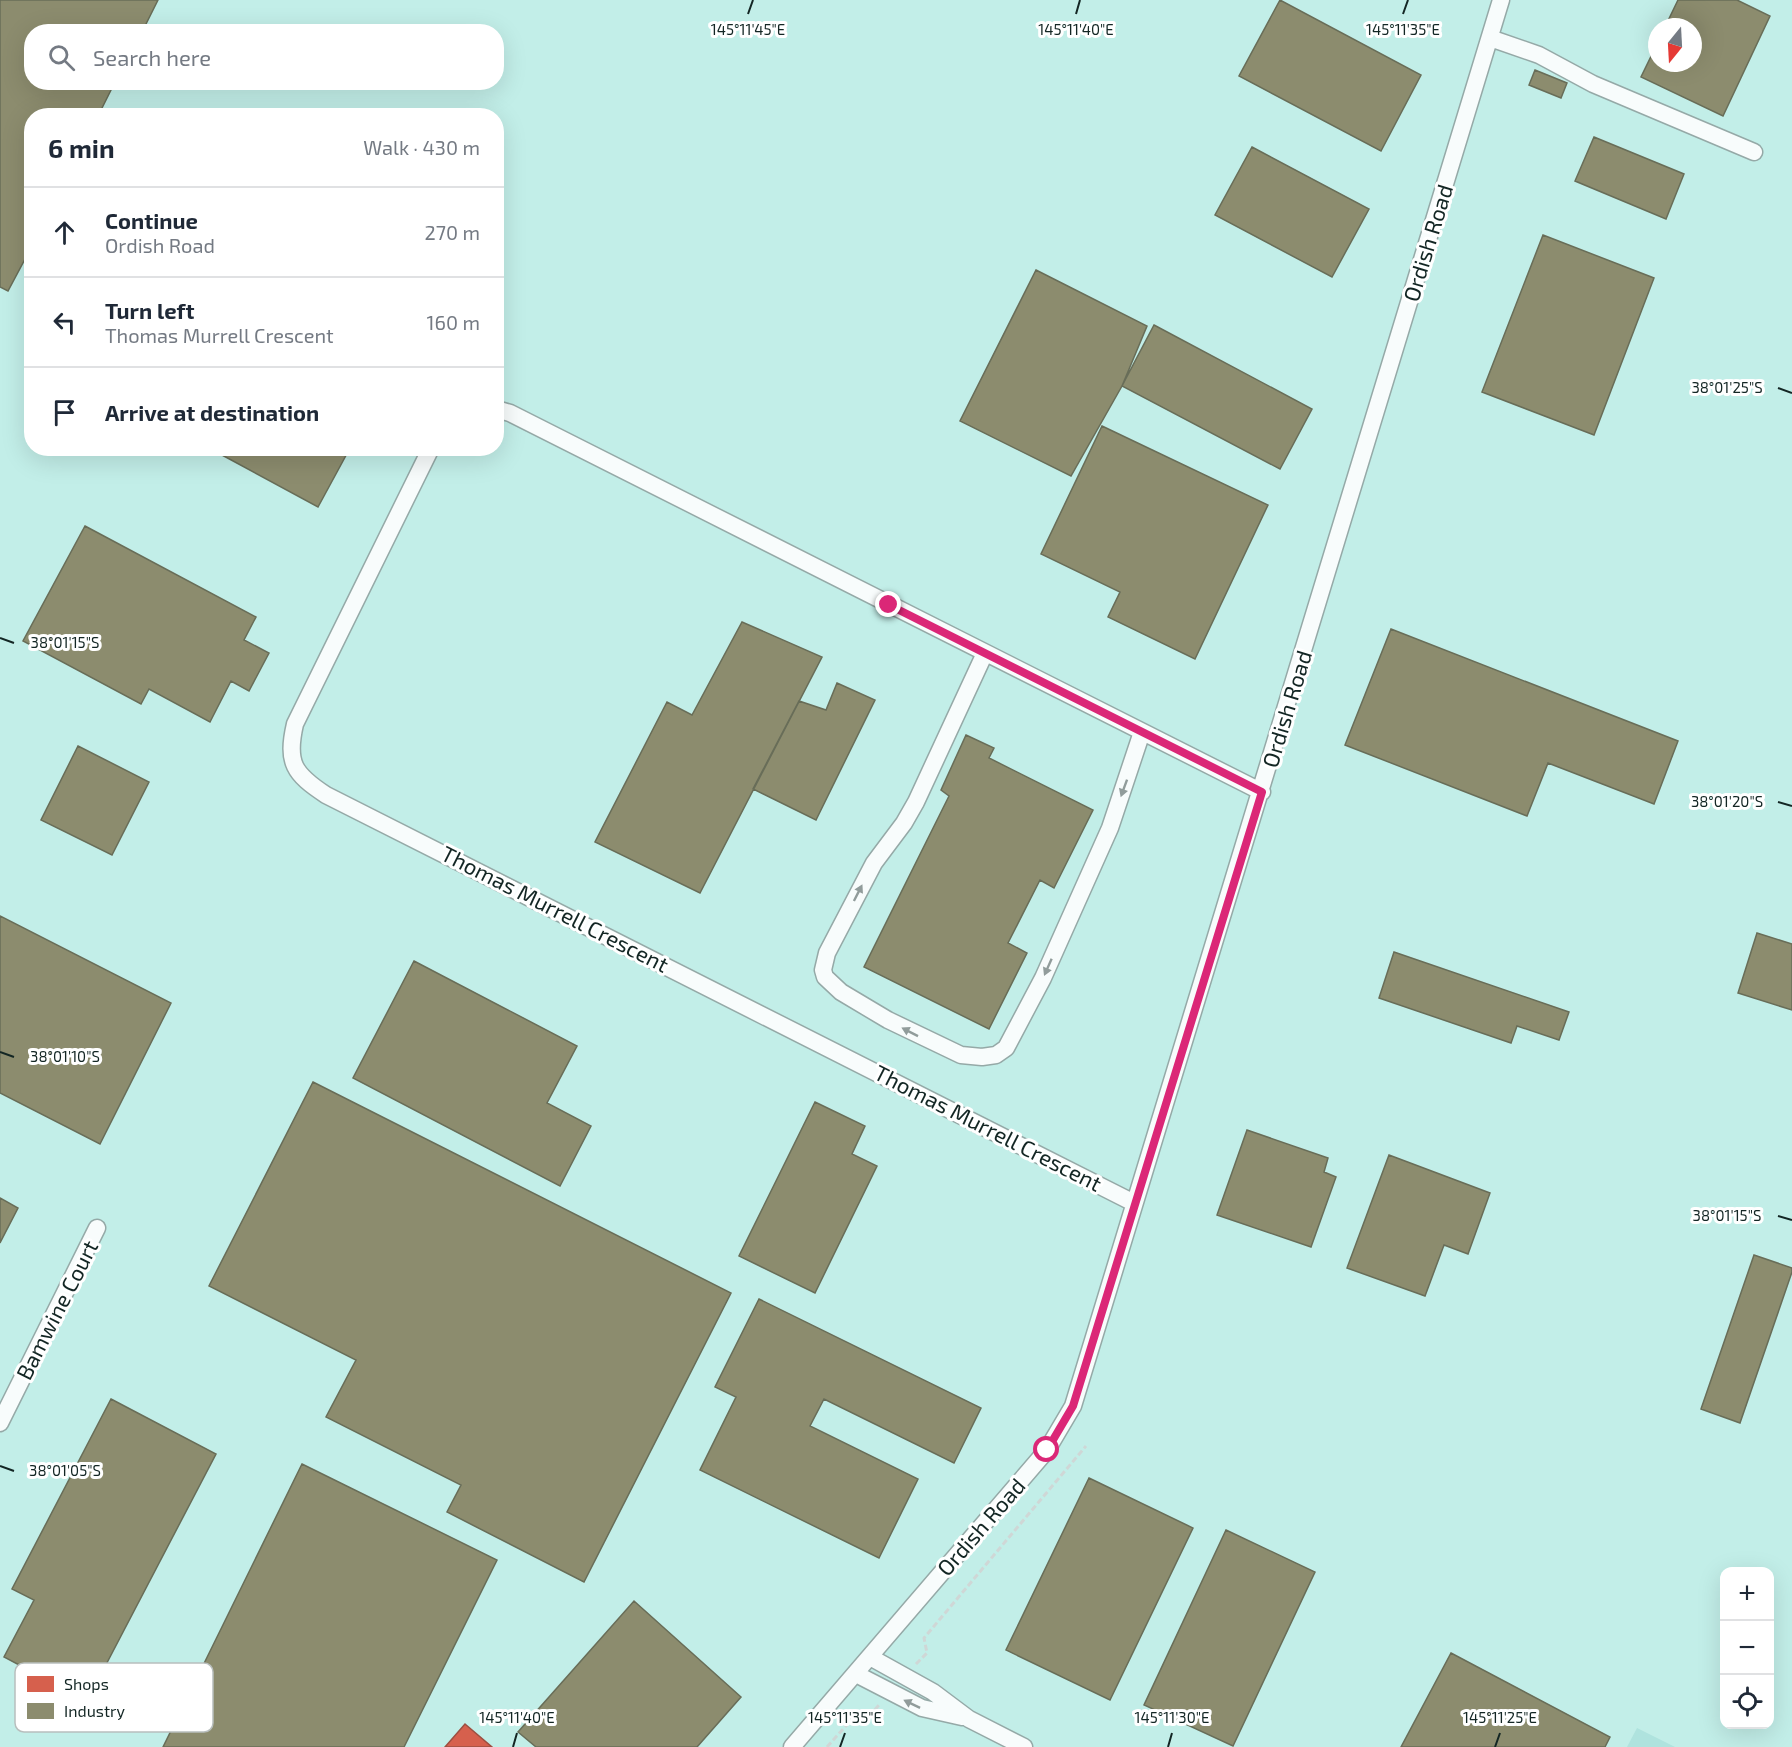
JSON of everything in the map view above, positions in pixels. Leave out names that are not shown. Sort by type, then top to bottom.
[{"type":"street","name":"Ordish Road","points":[[792,1747],[1047,1450],[1073,1406],[1262,792],[1501,0]]},
{"type":"street","points":[[1490,38],[1539,55],[1593,84],[1754,152]]},
{"type":"street","points":[[504,412],[1262,792]]},
{"type":"street","name":"Thomas Murrell Crescent","points":[[427,456],[295,724],[290,743],[291,757],[296,771],[308,783],[327,795],[1134,1203]]},
{"type":"street","points":[[985,653],[916,802],[904,823],[874,863],[827,953],[823,970],[830,984],[841,992],[942,1048],[961,1055],[982,1057],[996,1055],[1006,1048],[1015,1035],[1110,828],[1142,732]]},
{"type":"street","name":"Bamwine Court","points":[[0,1423],[97,1228]]},
{"type":"street","points":[[870,1657],[933,1692],[969,1719],[1024,1747]]},
{"type":"street","points":[[856,1674],[922,1708],[969,1719]]},
{"type":"path","points":[[916,1664],[927,1653],[924,1638],[1086,1446]]},
{"type":"path","points":[[828,1747],[853,1718],[871,1714],[881,1703]]},
{"type":"shaded area","points":[[0,0],[1792,0],[1792,1747],[0,1747]]},
{"type":"shaded area","points":[[1637,1728],[1675,1747],[1627,1747]]},
{"type":"building: Shops","points":[[465,1724],[492,1747],[445,1747]]},
{"type":"building: Industry","points":[[0,0],[158,0],[146,24],[24,24],[24,90],[111,90],[102,108],[24,108],[24,261],[8,291],[0,287]]},
{"type":"building: Industry","points":[[1280,0],[1421,75],[1381,151],[1239,76]]},
{"type":"building: Industry","points":[[1678,0],[1737,0],[1770,16],[1723,116],[1641,77],[1648,63],[1648,72],[1702,72],[1702,18],[1669,18]]},
{"type":"building: Industry","points":[[1535,70],[1567,83],[1561,98],[1529,85]]},
{"type":"building: Industry","points":[[1594,137],[1684,174],[1666,219],[1575,181]]},
{"type":"building: Industry","points":[[1252,147],[1369,209],[1332,277],[1215,215]]},
{"type":"building: Industry","points":[[1543,235],[1654,278],[1594,435],[1482,392]]},
{"type":"building: Industry","points":[[1036,270],[1147,326],[1122,386],[1071,476],[960,421]]},
{"type":"building: Industry","points":[[1154,325],[1312,409],[1280,469],[1122,386]]},
{"type":"building: Industry","points":[[1102,426],[1268,505],[1195,659],[1108,617],[1120,592],[1041,554]]},
{"type":"building: Industry","points":[[224,456],[346,456],[318,507]]},
{"type":"building: Industry","points":[[85,526],[256,617],[244,640],[269,653],[249,691],[231,681],[210,722],[149,689],[141,704],[23,641]]},
{"type":"building: Industry","points":[[742,622],[822,657],[700,893],[595,842],[667,702],[692,715]]},
{"type":"building: Industry","points":[[1391,629],[1678,741],[1654,804],[1548,763],[1527,816],[1345,745]]},
{"type":"building: Industry","points":[[837,683],[875,700],[816,820],[753,789],[799,701],[826,710]]},
{"type":"building: Industry","points":[[966,735],[994,748],[989,758],[1093,810],[1054,888],[1040,880],[1008,943],[1027,953],[989,1029],[864,967],[949,796],[941,790]]},
{"type":"building: Industry","points":[[78,746],[149,782],[112,855],[41,820]]},
{"type":"building: Industry","points":[[0,916],[171,1003],[100,1144],[0,1093]]},
{"type":"building: Industry","points":[[1757,933],[1792,944],[1792,1010],[1738,993]]},
{"type":"building: Industry","points":[[1394,952],[1569,1012],[1559,1040],[1517,1026],[1511,1043],[1379,998]]},
{"type":"building: Industry","points":[[414,961],[577,1046],[547,1103],[591,1126],[560,1186],[353,1078]]},
{"type":"building: Industry","points":[[313,1082],[731,1293],[584,1582],[447,1512],[461,1485],[326,1417],[356,1360],[209,1286]]},
{"type":"building: Industry","points":[[815,1102],[865,1126],[852,1154],[877,1166],[815,1293],[739,1256]]},
{"type":"building: Industry","points":[[1247,1130],[1328,1158],[1324,1172],[1336,1177],[1311,1247],[1217,1215]]},
{"type":"building: Industry","points":[[1389,1155],[1490,1193],[1468,1254],[1444,1245],[1425,1296],[1347,1268]]},
{"type":"building: Industry","points":[[0,1198],[18,1208],[0,1243]]},
{"type":"building: Industry","points":[[1754,1255],[1792,1268],[1792,1272],[1740,1423],[1701,1409]]},
{"type":"building: Industry","points":[[759,1299],[981,1408],[954,1463],[824,1399],[810,1426],[918,1479],[879,1558],[700,1470],[736,1397],[715,1387]]},
{"type":"building: Industry","points":[[111,1399],[216,1454],[107,1663],[15,1663],[4,1657],[34,1600],[12,1589]]},
{"type":"building: Industry","points":[[302,1464],[497,1560],[404,1747],[163,1747],[170,1732],[213,1732],[213,1663],[204,1663]]},
{"type":"building: Industry","points":[[1089,1478],[1193,1528],[1110,1700],[1006,1650]]},
{"type":"building: Industry","points":[[1226,1530],[1315,1572],[1233,1746],[1144,1705]]},
{"type":"building: Industry","points":[[634,1601],[741,1697],[697,1747],[536,1747],[518,1732]]},
{"type":"building: Industry","points":[[1451,1653],[1610,1737],[1605,1747],[1401,1747]]},
{"type":"route","points":[[889,605],[1262,792],[1073,1406],[1047,1450]]}]
